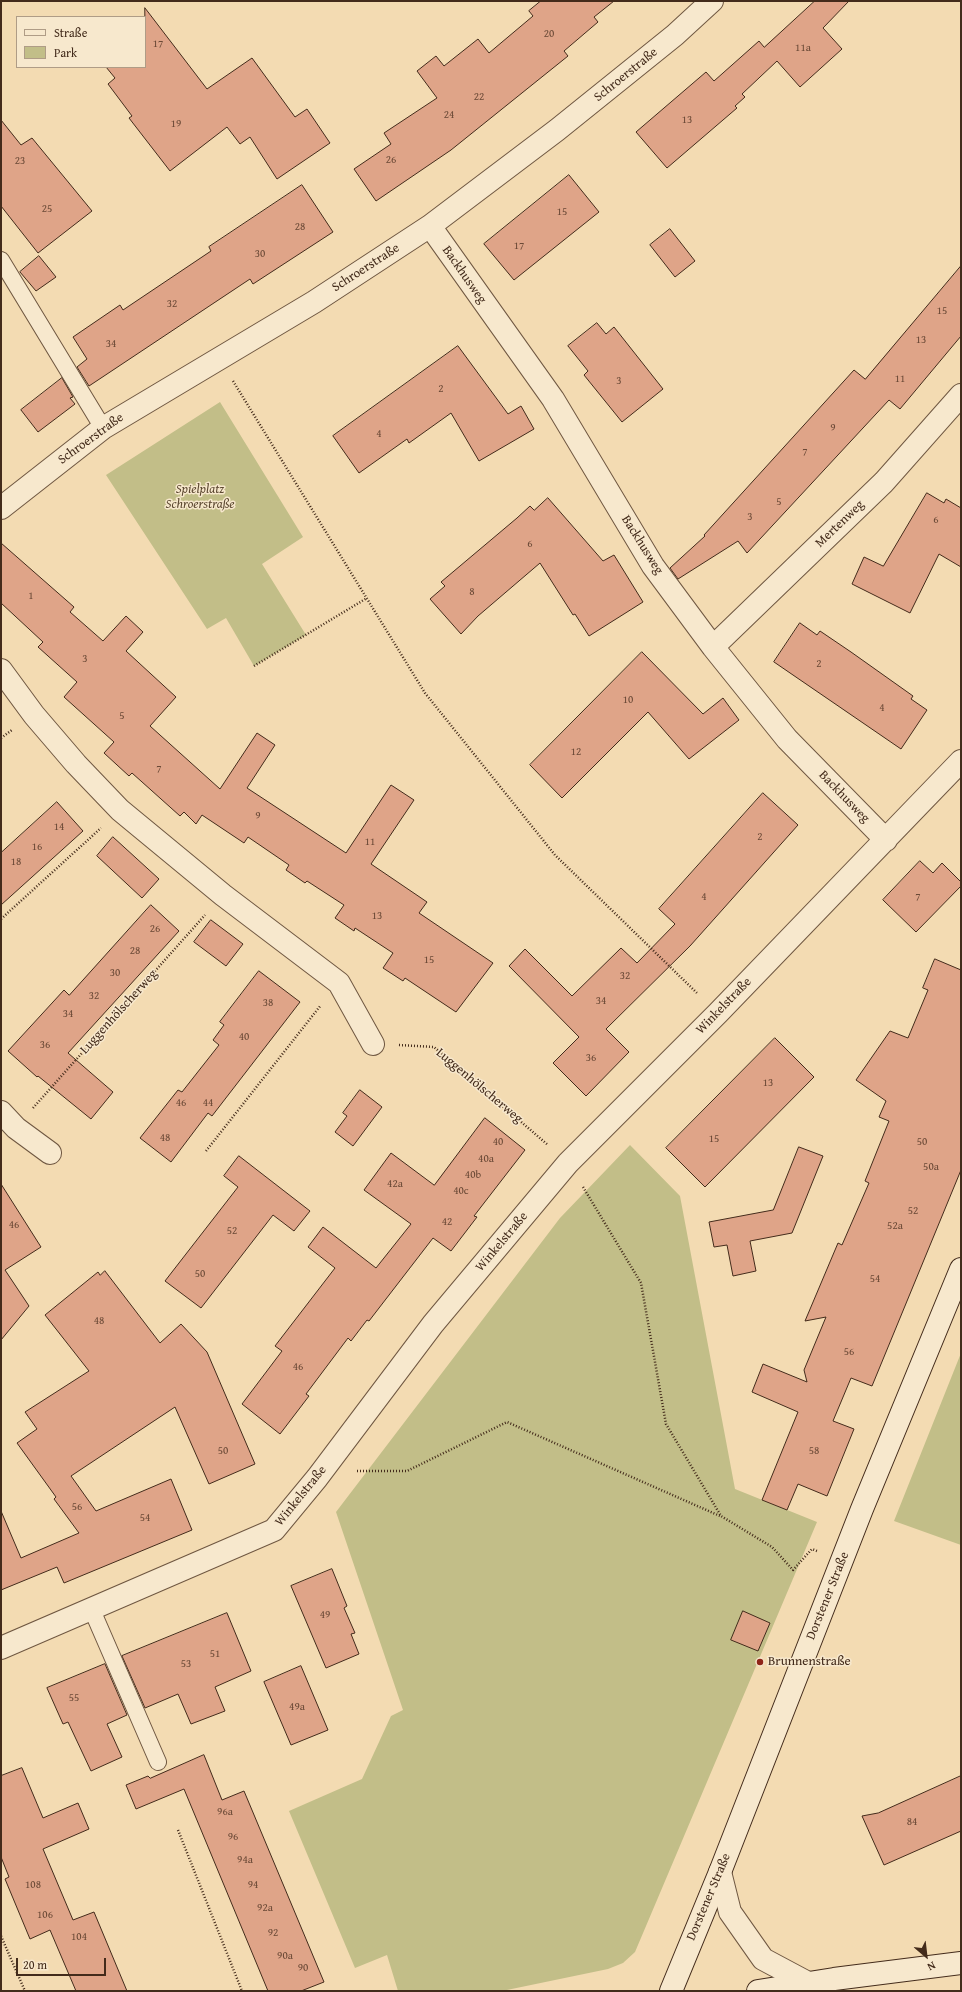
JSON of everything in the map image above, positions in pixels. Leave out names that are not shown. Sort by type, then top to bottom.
[{"type":"street","name":"Schroerstraße","points":[[1,508],[102,428],[314,302],[430,226],[557,130],[674,36],[712,1]]},
{"type":"street","name":"Backhusweg","points":[[430,226],[553,399],[653,566],[713,647],[787,739],[886,840]]},
{"type":"street","name":"Mertenweg","points":[[713,647],[884,482],[961,395]]},
{"type":"street","points":[[1,670],[48,731],[76,764],[120,810],[223,895],[339,983],[373,1044]]},
{"type":"street","name":"Winkelstraße","points":[[1,1648],[92,1610],[274,1530],[322,1472],[433,1324],[568,1163],[718,1013],[961,761]]},
{"type":"street","points":[[1,1112],[16,1128],[50,1153]]},
{"type":"street","name":"Dorstener Straße","points":[[671,1991],[779,1724],[802,1660],[961,1269]]},
{"type":"street","points":[[720,1872],[730,1912],[763,1959],[808,1982]]},
{"type":"street","points":[[758,1991],[808,1982],[961,1963]]},
{"type":"lane","points":[[1,260],[102,428]]},
{"type":"lane","points":[[92,1610],[158,1762]]},
{"type":"path","points":[[220,359],[425,693],[555,855],[718,1013]]},
{"type":"path","points":[[254,666],[367,598]]},
{"type":"path","points":[[1,918],[120,810]]},
{"type":"path","name":"Luggenhölscherweg","points":[[16,1128],[223,895]]},
{"type":"path","points":[[206,1151],[339,983]]},
{"type":"path","name":"Luggenhölscherweg","points":[[373,1044],[434,1047],[568,1163],[641,1283],[666,1424],[721,1516]]},
{"type":"path","points":[[322,1472],[407,1471],[507,1422],[721,1516],[772,1547],[793,1570],[812,1549],[842,1562]]},
{"type":"path","points":[[178,1830],[242,1991]]},
{"type":"path","points":[[1,1936],[25,1991]]},
{"type":"green space","name":"Spielplatz Schroerstraße","points":[[220,402],[303,537],[262,564],[306,635],[254,666],[226,618],[207,629],[106,475]]},
{"type":"green space","points":[[630,1145],[680,1196],[735,1489],[817,1522],[635,1952],[623,1963],[608,1969],[502,1991],[398,1991],[387,1955],[355,1968],[289,1811],[362,1779],[391,1716],[403,1710],[336,1512],[560,1218]]},
{"type":"green space","points":[[961,1353],[961,1545],[894,1521]]},
{"type":"building","points":[[541,1],[614,1],[594,17],[598,22],[564,51],[568,56],[451,150],[376,201],[354,169],[391,144],[384,133],[437,98],[417,71],[436,56],[444,66],[478,39],[489,53],[533,16],[529,11]]},
{"type":"building","points":[[815,1],[849,1],[823,28],[842,49],[800,87],[777,61],[742,94],[745,97],[735,106],[737,108],[667,168],[636,132],[706,72],[714,81],[759,41],[764,47]]},
{"type":"building","points":[[145,8],[207,89],[252,58],[295,117],[307,109],[330,143],[277,179],[250,137],[240,144],[227,127],[170,171],[129,118],[132,116],[108,84],[115,78],[107,68],[146,68]]},
{"type":"building","points":[[1,120],[21,145],[32,138],[92,211],[38,253],[1,206]]},
{"type":"building","points":[[569,175],[599,212],[514,280],[484,244]]},
{"type":"building","points":[[302,185],[333,232],[253,284],[250,279],[89,386],[77,367],[87,359],[73,337],[120,305],[123,310],[211,251],[209,247]]},
{"type":"building","points":[[670,229],[695,261],[675,277],[650,245]]},
{"type":"building","points":[[39,256],[56,277],[36,291],[20,272]]},
{"type":"building","points":[[961,266],[961,336],[900,409],[889,400],[747,553],[738,541],[678,579],[670,568],[705,536],[704,535],[854,370],[865,379]]},
{"type":"building","points":[[597,323],[606,334],[614,327],[663,389],[622,422],[584,375],[588,371],[568,346]]},
{"type":"building","points":[[458,346],[508,414],[521,406],[534,429],[479,461],[451,413],[409,443],[407,439],[359,473],[333,436]]},
{"type":"building","points":[[62,378],[73,397],[70,398],[75,404],[38,432],[21,410]]},
{"type":"building","points":[[927,493],[944,503],[946,499],[961,508],[961,567],[939,554],[910,613],[852,584],[864,557],[883,566]]},
{"type":"building","points":[[548,498],[603,561],[614,555],[643,602],[589,636],[575,614],[573,615],[540,563],[478,616],[461,634],[430,599],[445,586],[441,582],[530,506],[534,510]]},
{"type":"building","points":[[1,543],[74,607],[70,612],[103,641],[126,616],[143,632],[126,651],[176,697],[150,726],[220,789],[257,733],[275,745],[247,788],[346,853],[391,785],[414,800],[371,864],[427,902],[419,913],[493,963],[456,1012],[405,978],[403,981],[383,968],[393,953],[355,928],[354,931],[335,918],[344,905],[307,881],[305,883],[286,870],[289,865],[248,837],[244,843],[202,815],[196,824],[184,812],[180,816],[132,773],[129,776],[104,753],[114,742],[64,697],[77,682],[38,647],[43,642],[1,603]]},
{"type":"building","points":[[800,623],[817,635],[820,631],[851,652],[913,696],[911,699],[927,710],[901,749],[774,662]]},
{"type":"building","points":[[642,652],[703,714],[723,698],[739,720],[689,759],[648,712],[562,798],[530,765]]},
{"type":"building","points":[[763,793],[798,825],[690,946],[606,1029],[629,1052],[586,1096],[553,1063],[579,1037],[509,966],[525,949],[572,996],[621,948],[637,963],[675,924],[659,909]]},
{"type":"building","points":[[57,802],[83,831],[1,905],[1,853]]},
{"type":"building","points":[[113,837],[159,879],[142,898],[97,856]]},
{"type":"building","points":[[920,861],[933,873],[942,863],[961,882],[961,886],[916,932],[883,900]]},
{"type":"building","points":[[151,905],[179,931],[68,1053],[113,1092],[91,1119],[38,1076],[37,1077],[8,1051],[64,990],[69,995]]},
{"type":"building","points":[[211,920],[243,944],[226,966],[194,942]]},
{"type":"building","points":[[935,959],[961,970],[961,1170],[872,1386],[851,1378],[833,1421],[854,1429],[827,1496],[798,1484],[787,1510],[762,1500],[798,1412],[752,1392],[763,1364],[807,1382],[804,1370],[826,1317],[805,1321],[838,1243],[842,1245],[869,1183],[865,1181],[889,1121],[879,1117],[886,1101],[856,1080],[890,1031],[908,1038],[928,990],[923,988]]},
{"type":"building","points":[[259,971],[300,1002],[212,1116],[208,1113],[171,1162],[140,1138],[178,1090],[182,1092],[219,1045],[213,1040],[224,1025],[220,1022]]},
{"type":"building","points":[[775,1038],[814,1077],[705,1187],[666,1148]]},
{"type":"building","points":[[360,1090],[382,1107],[353,1146],[335,1132],[347,1116],[343,1113]]},
{"type":"building","points":[[485,1118],[525,1150],[474,1216],[477,1217],[451,1251],[433,1238],[369,1321],[367,1320],[351,1341],[348,1338],[306,1394],[309,1396],[280,1434],[242,1404],[282,1351],[275,1346],[335,1268],[308,1247],[323,1227],[376,1268],[411,1224],[364,1190],[391,1153],[434,1185]]},
{"type":"building","points":[[799,1147],[823,1156],[792,1233],[750,1241],[756,1271],[733,1276],[727,1245],[714,1247],[709,1222],[773,1210]]},
{"type":"building","points":[[239,1156],[310,1211],[294,1231],[273,1215],[201,1308],[165,1281],[238,1187],[224,1176]]},
{"type":"building","points":[[1,1184],[41,1247],[5,1270],[29,1306],[1,1340]]},
{"type":"building","points":[[105,1271],[160,1343],[181,1324],[207,1352],[255,1464],[209,1484],[175,1407],[71,1476],[96,1511],[171,1479],[192,1530],[64,1583],[57,1567],[1,1590],[1,1511],[21,1558],[79,1533],[54,1499],[56,1497],[17,1443],[37,1429],[25,1412],[89,1371],[45,1315],[98,1272],[100,1275]]},
{"type":"building","points":[[332,1569],[347,1606],[344,1608],[355,1633],[351,1634],[359,1654],[326,1668],[291,1586]]},
{"type":"building","points":[[743,1611],[770,1623],[758,1651],[731,1640]]},
{"type":"building","points":[[227,1613],[251,1671],[215,1687],[225,1711],[191,1724],[178,1694],[145,1708],[122,1656]]},
{"type":"building","points":[[105,1664],[127,1715],[107,1724],[122,1757],[91,1771],[68,1722],[63,1724],[47,1688]]},
{"type":"building","points":[[301,1666],[328,1730],[291,1745],[264,1682]]},
{"type":"building","points":[[204,1755],[222,1800],[244,1791],[324,1982],[301,1991],[268,1991],[184,1789],[136,1809],[126,1785],[148,1776],[150,1778]]},
{"type":"building","points":[[22,1768],[43,1818],[78,1803],[89,1829],[43,1849],[73,1920],[94,1912],[127,1991],[76,1991],[50,1930],[30,1939],[5,1879],[9,1877],[1,1857],[1,1776]]},
{"type":"building","points":[[961,1776],[961,1831],[884,1865],[862,1816],[878,1813]]},
{"type":"place","name":"Brunnenstraße","points":[[760,1662]]}]
